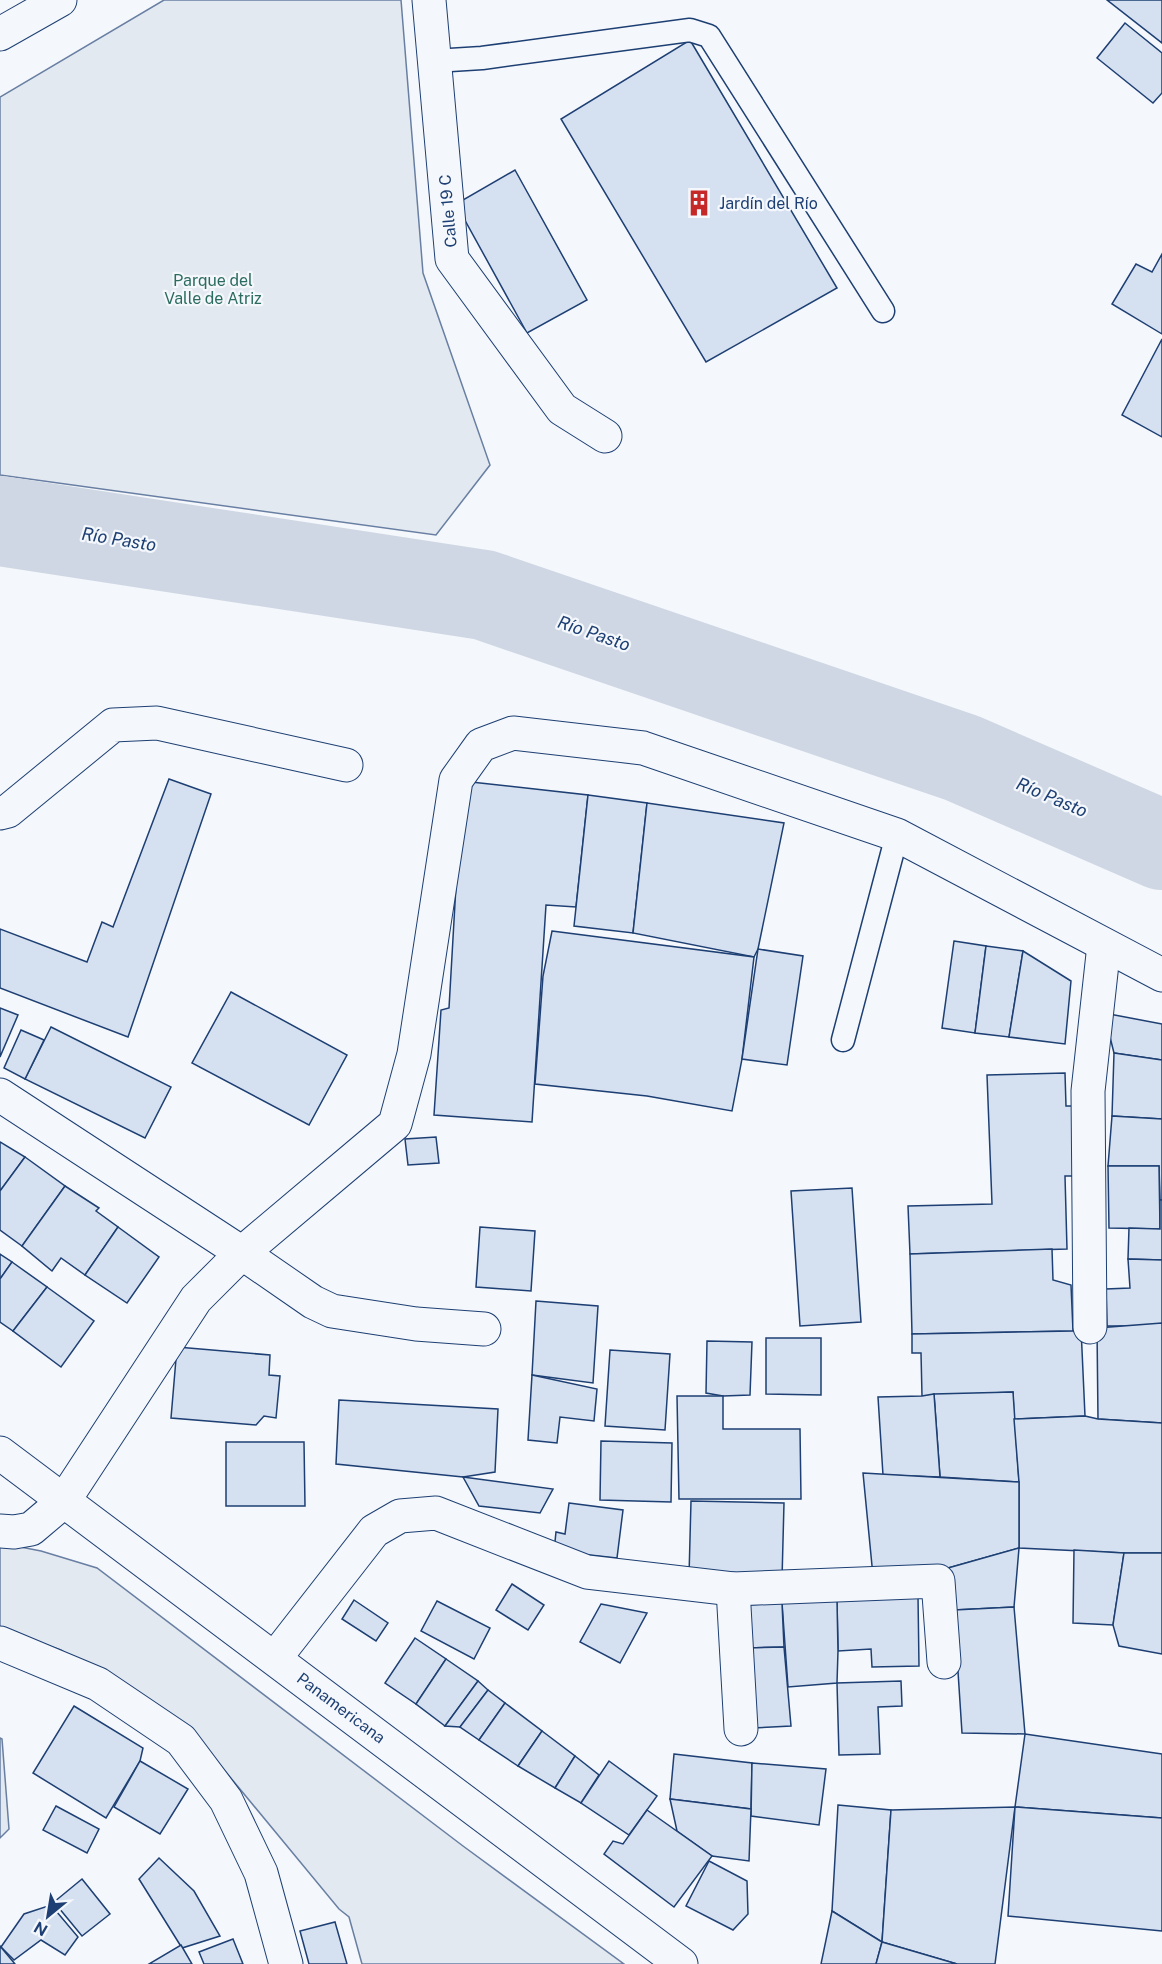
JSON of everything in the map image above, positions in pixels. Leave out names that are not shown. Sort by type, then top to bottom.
[{"type":"street","points":[[0,34],[60,0]]},
{"type":"street","name":"Calle 19 C","points":[[429,0],[453,259],[562,409],[605,436]]},
{"type":"street","points":[[0,813],[8,811],[113,725],[157,723],[346,765]]},
{"type":"street","points":[[0,1531],[14,1532],[31,1529],[63,1502],[196,1299],[242,1253],[395,1124],[414,1054],[456,780],[481,745],[513,733],[643,748],[897,836],[1162,975]]},
{"type":"street","points":[[1090,1326],[1088,1091],[1104,945]]},
{"type":"street","points":[[0,1095],[313,1302],[332,1311],[416,1324],[484,1329]]},
{"type":"street","name":"Panamericana","points":[[0,1453],[681,1964]]},
{"type":"street","points":[[275,1658],[374,1531],[400,1516],[436,1513],[587,1572],[733,1589],[938,1581],[944,1662]]},
{"type":"street","points":[[733,1589],[741,1729]]},
{"type":"street","points":[[0,1643],[98,1684],[181,1740],[226,1800],[261,1873],[286,1964]]},
{"type":"lane","points":[[434,61],[482,58],[690,30],[709,36],[883,311]]},
{"type":"lane","points":[[843,1040],[897,836]]},
{"type":"green space","name":"Parque del Valle de Atriz","points":[[164,0],[401,0],[423,273],[490,465],[436,535],[0,475],[0,97]]},
{"type":"green space","points":[[0,1543],[41,1551],[97,1568],[463,1846],[624,1964],[362,1964],[349,1917],[339,1909],[216,1760],[61,1650],[0,1629]]},
{"type":"green space","points":[[0,1738],[2,1739],[9,1829],[0,1838]]},
{"type":"building","points":[[1107,0],[1162,0],[1162,43]]},
{"type":"building","points":[[1125,23],[1162,53],[1162,93],[1153,103],[1097,58]]},
{"type":"building","name":"Jardín del Río","points":[[690,40],[837,288],[706,362],[561,119]]},
{"type":"building","points":[[515,170],[587,300],[527,333],[456,204]]},
{"type":"building","points":[[1162,254],[1162,334],[1112,304],[1136,264],[1152,272]]},
{"type":"building","points":[[1162,339],[1162,437],[1122,415]]},
{"type":"building","points":[[169,779],[211,794],[128,1037],[0,988],[0,929],[87,962],[102,922],[113,927]]},
{"type":"building","points":[[462,781],[588,795],[576,907],[546,905],[532,1122],[434,1115],[441,1010],[449,1008]]},
{"type":"building","points":[[588,795],[647,803],[633,933],[574,926]]},
{"type":"building","points":[[647,803],[784,823],[758,949],[754,957],[633,933]]},
{"type":"building","points":[[552,931],[754,957],[742,1059],[732,1111],[647,1096],[535,1084],[543,976]]},
{"type":"building","points":[[954,941],[986,946],[975,1033],[942,1028]]},
{"type":"building","points":[[986,946],[1023,951],[1009,1037],[975,1033]]},
{"type":"building","points":[[758,949],[803,956],[787,1065],[742,1059]]},
{"type":"building","points":[[1023,951],[1071,981],[1065,1044],[1009,1037]]},
{"type":"building","points":[[231,992],[347,1055],[309,1125],[192,1063]]},
{"type":"building","points":[[0,1008],[18,1015],[0,1057]]},
{"type":"building","points":[[1104,1013],[1162,1024],[1162,1060],[1114,1053]]},
{"type":"building","points":[[51,1027],[171,1087],[145,1138],[25,1079]]},
{"type":"building","points":[[21,1030],[44,1040],[25,1079],[4,1068]]},
{"type":"building","points":[[1114,1053],[1162,1060],[1162,1119],[1112,1116]]},
{"type":"building","points":[[1065,1073],[1066,1106],[1078,1106],[1080,1176],[1065,1176],[1067,1249],[910,1254],[908,1206],[992,1204],[987,1075]]},
{"type":"building","points":[[1112,1116],[1162,1119],[1162,1200],[1160,1200],[1159,1166],[1108,1166]]},
{"type":"building","points":[[436,1137],[439,1163],[408,1165],[405,1139]]},
{"type":"building","points":[[0,1142],[25,1157],[0,1191]]},
{"type":"building","points":[[25,1157],[65,1186],[22,1246],[0,1230],[0,1191]]},
{"type":"building","points":[[1108,1166],[1159,1166],[1160,1229],[1109,1228]]},
{"type":"building","points":[[65,1186],[99,1208],[96,1211],[118,1227],[85,1275],[61,1258],[52,1271],[22,1246]]},
{"type":"building","points":[[852,1188],[861,1322],[800,1326],[791,1191]]},
{"type":"building","points":[[1160,1200],[1162,1200],[1162,1260],[1128,1259],[1129,1228],[1160,1229]]},
{"type":"building","points":[[118,1227],[159,1257],[127,1303],[85,1275]]},
{"type":"building","points":[[480,1227],[535,1231],[531,1291],[476,1287]]},
{"type":"building","points":[[1052,1249],[1053,1280],[1071,1285],[1073,1331],[912,1334],[910,1254]]},
{"type":"building","points":[[0,1254],[12,1262],[0,1279]]},
{"type":"building","points":[[1128,1259],[1162,1260],[1162,1326],[1107,1326],[1106,1289],[1130,1288]]},
{"type":"building","points":[[12,1262],[47,1287],[13,1331],[0,1322],[0,1279]]},
{"type":"building","points":[[47,1287],[94,1321],[61,1367],[13,1331]]},
{"type":"building","points":[[536,1301],[598,1306],[593,1383],[532,1375]]},
{"type":"building","points":[[1162,1323],[1162,1423],[1098,1419],[1097,1328]]},
{"type":"building","points":[[1081,1328],[1085,1416],[1014,1419],[1013,1392],[922,1396],[921,1353],[912,1353],[912,1334],[1073,1331]]},
{"type":"building","points":[[766,1338],[821,1338],[821,1395],[766,1394]]},
{"type":"building","points":[[707,1341],[752,1342],[750,1395],[723,1396],[706,1393]]},
{"type":"building","points":[[177,1347],[270,1355],[269,1375],[280,1376],[276,1418],[264,1416],[256,1425],[171,1418]]},
{"type":"building","points":[[610,1350],[670,1354],[665,1430],[605,1426]]},
{"type":"building","points":[[532,1375],[597,1389],[594,1421],[560,1417],[557,1443],[528,1440]]},
{"type":"building","points":[[1013,1392],[1019,1482],[940,1477],[934,1394]]},
{"type":"building","points":[[934,1394],[940,1477],[883,1475],[878,1397]]},
{"type":"building","points":[[677,1396],[723,1396],[723,1429],[800,1429],[801,1499],[679,1499]]},
{"type":"building","points":[[339,1400],[498,1409],[495,1472],[463,1477],[336,1464]]},
{"type":"building","points":[[1085,1416],[1098,1419],[1162,1423],[1162,1553],[1019,1548],[1019,1482],[1014,1419]]},
{"type":"building","points":[[601,1441],[672,1443],[671,1502],[600,1500]]},
{"type":"building","points":[[226,1442],[304,1442],[305,1506],[226,1506]]},
{"type":"building","points":[[863,1473],[1019,1482],[1019,1548],[948,1568],[873,1576]]},
{"type":"building","points":[[463,1477],[553,1489],[540,1513],[479,1506]]},
{"type":"building","points":[[691,1501],[784,1503],[782,1579],[689,1576]]},
{"type":"building","points":[[569,1503],[623,1510],[617,1558],[554,1551],[556,1532],[565,1534]]},
{"type":"building","points":[[1019,1548],[1014,1607],[954,1610],[948,1568]]},
{"type":"building","points":[[1074,1550],[1124,1553],[1113,1625],[1073,1623]]},
{"type":"building","points":[[1124,1553],[1162,1553],[1162,1654],[1119,1646],[1113,1625]]},
{"type":"building","points":[[512,1584],[544,1605],[528,1630],[496,1610]]},
{"type":"building","points":[[918,1596],[919,1666],[872,1667],[871,1649],[838,1651],[837,1601]]},
{"type":"building","points":[[354,1600],[388,1623],[376,1641],[342,1619]]},
{"type":"building","points":[[437,1601],[490,1628],[474,1659],[421,1631]]},
{"type":"building","points":[[837,1601],[837,1683],[788,1687],[782,1603]]},
{"type":"building","points":[[782,1603],[784,1647],[748,1648],[745,1605]]},
{"type":"building","points":[[601,1604],[647,1613],[620,1663],[580,1642]]},
{"type":"building","points":[[1014,1607],[1025,1734],[962,1733],[954,1610]]},
{"type":"building","points":[[415,1638],[446,1659],[416,1704],[385,1683]]},
{"type":"building","points":[[784,1647],[791,1726],[752,1728],[748,1648]]},
{"type":"building","points":[[446,1659],[478,1681],[445,1726],[416,1704]]},
{"type":"building","points":[[478,1681],[488,1690],[460,1727],[445,1726]]},
{"type":"building","points":[[901,1681],[902,1706],[878,1707],[880,1754],[839,1755],[837,1683]]},
{"type":"building","points":[[488,1690],[505,1703],[479,1740],[460,1727]]},
{"type":"building","points":[[505,1703],[542,1731],[518,1766],[479,1740]]},
{"type":"building","points":[[74,1706],[143,1748],[140,1761],[106,1818],[33,1773]]},
{"type":"building","points":[[542,1731],[575,1756],[555,1788],[518,1766]]},
{"type":"building","points":[[1025,1734],[1162,1754],[1162,1818],[1015,1807]]},
{"type":"building","points":[[674,1754],[752,1763],[751,1809],[670,1799]]},
{"type":"building","points":[[575,1756],[599,1775],[581,1803],[555,1788]]},
{"type":"building","points":[[140,1761],[188,1789],[160,1834],[114,1807]]},
{"type":"building","points":[[609,1761],[657,1796],[629,1835],[581,1803]]},
{"type":"building","points":[[752,1763],[826,1769],[819,1825],[751,1816]]},
{"type":"building","points":[[670,1799],[751,1809],[749,1861],[712,1856],[677,1831]]},
{"type":"building","points":[[838,1805],[891,1810],[882,1942],[832,1911]]},
{"type":"building","points":[[56,1806],[99,1829],[87,1853],[43,1830]]},
{"type":"building","points":[[1015,1807],[995,1964],[957,1964],[882,1942],[891,1810]]},
{"type":"building","points":[[1015,1807],[1162,1818],[1162,1931],[1008,1916]]},
{"type":"building","points":[[647,1810],[712,1856],[674,1907],[604,1854],[613,1841],[623,1844]]},
{"type":"building","points":[[159,1858],[194,1891],[220,1936],[182,1948],[139,1879]]},
{"type":"building","points":[[709,1861],[747,1881],[748,1914],[733,1930],[686,1906]]},
{"type":"building","points":[[82,1879],[110,1914],[82,1936],[54,1902]]},
{"type":"building","points":[[51,1905],[78,1937],[65,1955],[41,1940],[14,1960],[1,1947],[24,1914]]},
{"type":"building","points":[[832,1911],[882,1942],[876,1964],[821,1964]]},
{"type":"building","points":[[335,1922],[347,1964],[309,1964],[300,1931]]},
{"type":"building","points":[[233,1939],[243,1964],[204,1964],[199,1952]]},
{"type":"building","points":[[882,1942],[957,1964],[876,1964]]},
{"type":"building","points":[[181,1945],[192,1964],[149,1964]]},
{"type":"building","points":[[0,1946],[15,1964],[0,1964]]},
{"type":"waterway","name":"Río Pasto","points":[[0,521],[484,595],[962,758],[1162,845]]},
{"type":"place","name":"Jardín del Río","points":[[699,203]]}]
